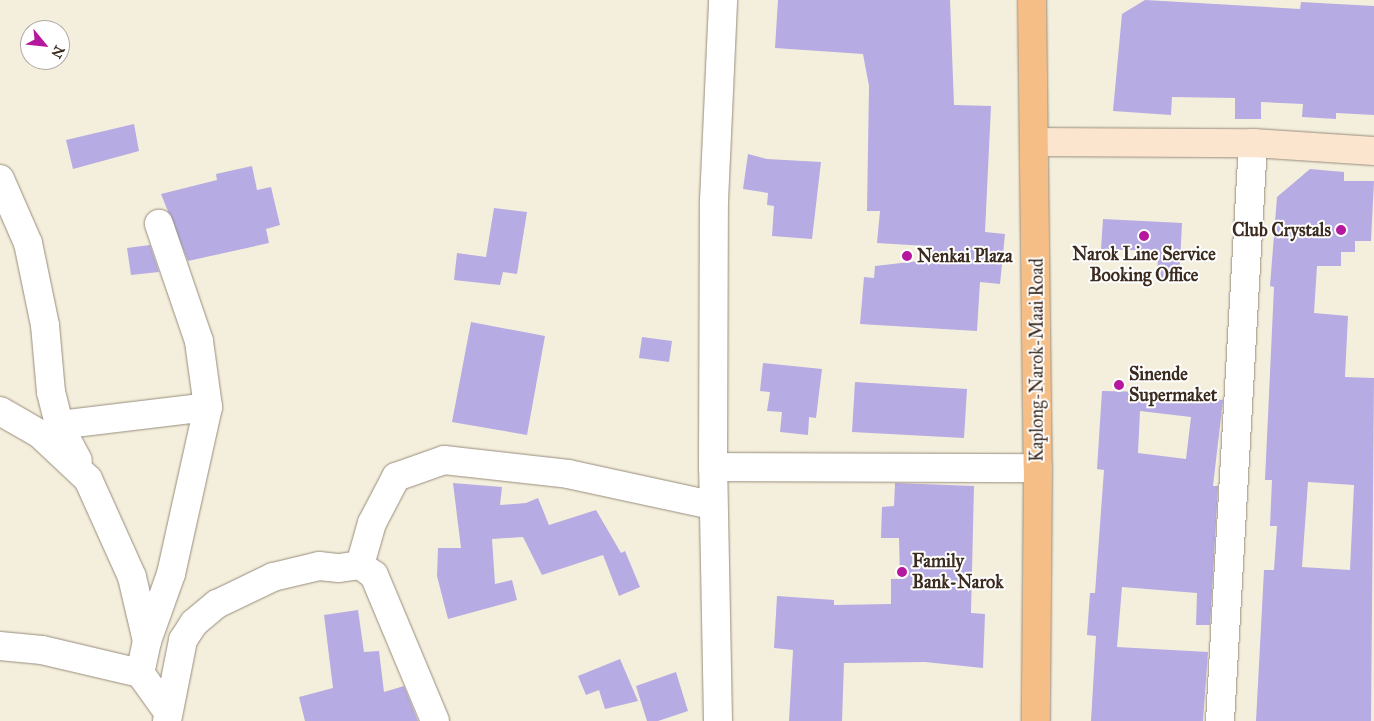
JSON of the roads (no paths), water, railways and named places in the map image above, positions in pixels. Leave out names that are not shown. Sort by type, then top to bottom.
[{"type":"highway","name":"Kaplong-Narok-Maai Road","points":[[1032,0],[1038,468],[1036,721]]},
{"type":"street","points":[[718,721],[712,505],[714,201],[723,0]]},
{"type":"street","points":[[1035,142],[1253,143],[1374,151]]},
{"type":"street","points":[[1220,721],[1253,143]]},
{"type":"street","points":[[0,179],[28,243],[45,325],[51,392],[59,425],[88,479],[132,578],[147,641]]},
{"type":"street","points":[[159,224],[199,341],[208,407],[172,574],[147,641],[140,673],[167,716]]},
{"type":"street","points":[[59,425],[208,407]]},
{"type":"street","points":[[0,412],[40,434],[88,479]]},
{"type":"street","points":[[360,566],[372,523],[396,477],[444,460],[568,474],[712,505]]},
{"type":"street","points":[[713,467],[1038,468]]},
{"type":"street","points":[[167,716],[184,640],[194,623],[217,604],[273,577],[319,566],[339,568],[360,566],[374,575],[434,721]]},
{"type":"street","points":[[0,646],[42,650],[140,673]]},
{"type":"place","name":"Club Crystals","points":[[1341,230]]},
{"type":"place","name":"Narok Line Service Booking Office","points":[[1144,236]]},
{"type":"place","name":"Nenkai Plaza","points":[[907,256]]},
{"type":"place","name":"Sinende Supermaket","points":[[1119,385]]},
{"type":"place","name":"Family Bank-Narok","points":[[902,572]]}]
